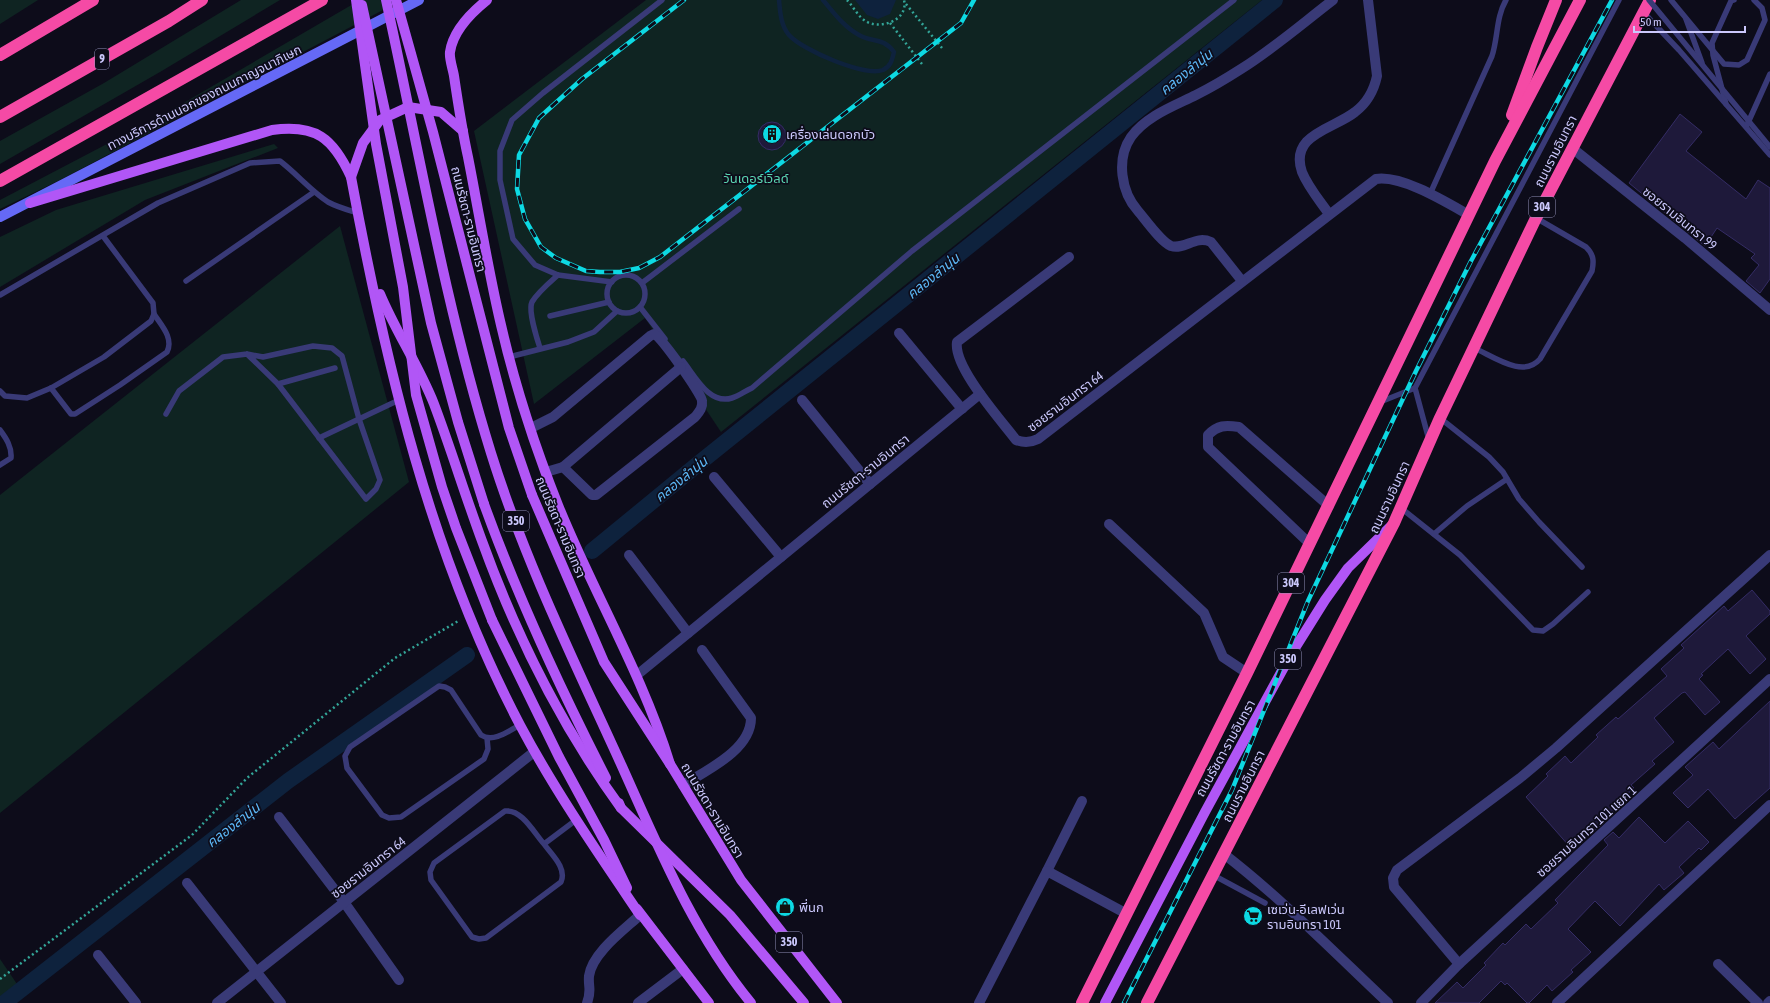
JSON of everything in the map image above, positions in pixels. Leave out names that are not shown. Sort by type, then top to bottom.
[{"type":"highway","points":[[0,55],[93,0]]},
{"type":"highway","name":"9","points":[[0,117],[169,21],[202,0]]},
{"type":"highway","points":[[0,181],[322,0]]},
{"type":"highway","points":[[1495,161],[1556,0]]},
{"type":"highway","name":"304","points":[[1082,1003],[1329,506],[1495,161],[1580,0]]},
{"type":"highway","name":"ถนนรามอินทรา","points":[[1146,1003],[1394,523],[1440,418],[1536,218],[1650,0]]},
{"type":"main road","points":[[356,0],[376,144],[403,287],[418,402],[444,494],[492,620],[559,757],[604,840],[640,915]]},
{"type":"main road","name":"350","points":[[361,0],[431,323],[454,409],[484,504],[501,551],[535,633],[574,716],[621,808],[730,915],[804,1003]]},
{"type":"main road","name":"350","points":[[386,0],[452,311],[480,416],[506,497],[558,624],[660,853],[699,928],[722,965],[751,1003]]},
{"type":"main road","name":"ถนนรัชดา-รามอินทรา","points":[[396,0],[433,132],[509,428],[532,494],[604,662],[670,764],[741,880],[837,1003]]},
{"type":"main road","name":"ทางบริการด้านนอกของถนนกาญจนาภิเษก","points":[[0,217],[30,203],[419,0]]},
{"type":"main road","points":[[487,0],[473,12],[459,28],[450,52],[463,131],[509,357],[531,428],[557,503],[590,580],[637,675],[658,726],[670,764]]},
{"type":"main road","points":[[351,177],[363,143],[380,120],[408,107],[441,112],[463,131]]},
{"type":"main road","points":[[30,203],[265,132],[292,128],[309,130],[322,137],[334,147],[343,159],[351,177],[368,262],[399,400],[420,479],[436,529],[468,615],[534,752],[576,820],[640,915],[709,1003]]},
{"type":"main road","points":[[368,262],[386,308],[426,383],[482,541],[526,647],[580,748],[621,808]]},
{"type":"main road","name":"ถนนรัชดา-รามอินทรา","points":[[1105,1003],[1205,812],[1290,656],[1325,600],[1362,552],[1394,523]]},
{"type":"street","points":[[1242,281],[1211,242],[1204,239],[1199,239],[1176,246],[1165,242],[1131,203],[1123,175],[1125,148],[1132,136],[1147,122],[1243,68],[1333,0]]},
{"type":"street","points":[[1329,214],[1308,183],[1300,162],[1302,151],[1315,133],[1348,118],[1356,111],[1366,102],[1375,86],[1377,76],[1368,0]]},
{"type":"street","name":"ซอยรามอินทรา 99","points":[[1572,148],[1685,238],[1770,310]]},
{"type":"street","name":"ซอยรามอินทรา 64","points":[[1068,257],[957,342],[956,350],[959,358],[980,394],[1016,440],[1023,443],[1032,442],[1376,179],[1390,179],[1430,194],[1469,215]]},
{"type":"street","points":[[899,333],[962,409]]},
{"type":"street","points":[[531,428],[552,417],[652,335],[656,335],[681,368],[702,400],[702,408],[695,417],[596,495],[592,495],[563,467]]},
{"type":"street","points":[[546,472],[563,467],[681,368]]},
{"type":"street","name":"ถนนรัชดา-รามอินทรา","points":[[637,675],[980,394]]},
{"type":"street","points":[[802,400],[870,484]]},
{"type":"street","points":[[1310,544],[1208,447],[1208,435],[1215,428],[1224,425],[1239,427],[1329,506]]},
{"type":"street","points":[[714,477],[780,557]]},
{"type":"street","points":[[1109,524],[1204,613],[1223,657],[1247,673]]},
{"type":"street","points":[[629,555],[688,633]]},
{"type":"street","points":[[1460,964],[1394,888],[1393,878],[1397,870],[1520,778],[1556,748],[1770,555]]},
{"type":"street","points":[[683,785],[739,747],[751,728],[751,718],[702,650]]},
{"type":"street","name":"ซอยรามอินทรา 101 แยก 1","points":[[1421,1003],[1460,964],[1770,679]]},
{"type":"street","name":"ซอยรามอินทรา 64","points":[[217,1003],[534,752]]},
{"type":"street","points":[[979,1003],[1082,801]]},
{"type":"street","points":[[1557,1003],[1770,805]]},
{"type":"street","points":[[278,817],[344,902],[399,980]]},
{"type":"street","points":[[1224,854],[1243,869],[1313,932],[1388,1003]]},
{"type":"street","points":[[1047,871],[1127,914]]},
{"type":"street","points":[[187,883],[281,1003]]},
{"type":"street","points":[[587,1003],[591,992],[589,976],[596,956],[640,915]]},
{"type":"street","points":[[98,955],[136,1003]]},
{"type":"street","points":[[1718,964],[1758,1003]]},
{"type":"street","points":[[638,1003],[682,969]]},
{"type":"lane","points":[[612,282],[558,275],[535,265],[513,239],[500,180],[500,151],[512,120],[543,92],[662,0]]},
{"type":"lane","points":[[640,307],[709,394],[718,399],[731,398],[752,388],[912,251],[1234,0]]},
{"type":"lane","points":[[1430,194],[1492,56],[1496,45],[1499,15],[1506,0]]},
{"type":"lane","points":[[1379,402],[1415,388],[1619,0]]},
{"type":"lane","points":[[1650,0],[1704,69],[1770,147]]},
{"type":"lane","points":[[1671,0],[1724,64],[1739,65],[1748,60],[1765,20],[1762,8],[1754,0]]},
{"type":"lane","points":[[1727,106],[1713,55],[1712,43],[1731,1],[1734,0]]},
{"type":"lane","points":[[1644,13],[1679,50],[1770,155]]},
{"type":"lane","points":[[1686,18],[1704,69]]},
{"type":"lane","points":[[1746,128],[1770,74]]},
{"type":"lane","points":[[0,295],[104,236],[158,203],[250,163],[280,161],[296,173],[314,192],[330,203],[358,213]]},
{"type":"lane","points":[[186,281],[314,192]]},
{"type":"lane","points":[[642,283],[739,209]]},
{"type":"lane","points":[[1474,348],[1514,366],[1524,368],[1535,366],[1540,360],[1592,271],[1594,260],[1586,247],[1536,218]]},
{"type":"lane","points":[[51,388],[67,411],[73,415],[120,385],[167,352],[170,347],[170,341],[154,314],[153,303],[104,236]]},
{"type":"lane","points":[[540,348],[531,313],[531,304],[540,292],[558,275]]},
{"type":"lane","points":[[624,275],[637,278],[642,283],[645,295],[640,307],[629,313],[617,311],[609,302],[608,290],[612,282],[619,276],[624,275]]},
{"type":"lane","points":[[550,316],[609,302]]},
{"type":"lane","points":[[509,357],[568,342],[594,332],[617,311]]},
{"type":"lane","points":[[0,391],[5,396],[27,398],[51,388],[104,357],[151,321],[154,314]]},
{"type":"lane","points":[[166,414],[179,391],[200,373],[223,357],[247,354],[263,357],[313,346],[332,348],[342,356],[359,419],[380,480],[376,490],[366,499],[278,384],[247,354]]},
{"type":"lane","points":[[278,384],[335,368]]},
{"type":"lane","points":[[1415,388],[1429,442]]},
{"type":"lane","points":[[319,438],[399,400]]},
{"type":"lane","points":[[1440,418],[1488,457],[1507,479],[1519,499],[1582,567]]},
{"type":"lane","points":[[0,430],[5,436],[11,458],[0,465]]},
{"type":"lane","points":[[1434,534],[1467,506],[1507,479]]},
{"type":"lane","points":[[1401,508],[1460,555],[1479,573],[1525,624],[1533,630],[1543,631],[1553,624],[1588,592]]},
{"type":"lane","points":[[487,738],[488,749],[484,759],[399,818],[382,815],[346,766],[345,756],[350,747],[438,686],[451,690],[481,735],[487,738],[496,737],[520,725]]},
{"type":"lane","points":[[512,810],[518,813],[544,844],[562,869],[563,876],[561,882],[484,938],[479,940],[472,937],[431,880],[430,872],[434,863],[505,811],[512,810]]},
{"type":"lane","points":[[544,844],[576,820]]},
{"type":"lane","points":[[1213,875],[1265,903]]},
{"type":"path","points":[[848,0],[864,21],[880,25],[890,23],[899,17],[905,2],[942,48]]},
{"type":"path","points":[[890,23],[922,64]]},
{"type":"path","points":[[0,979],[192,835],[247,778],[395,658],[468,615]]},
{"type":"green space","points":[[0,0],[38,0],[0,24]]},
{"type":"green space","points":[[241,0],[280,0],[160,72],[0,164],[0,141],[104,83]]},
{"type":"green space","points":[[360,0],[402,0],[58,181],[0,209],[0,200],[168,112]]},
{"type":"green space","name":"วันเดอร์เวิลด์","points":[[646,0],[1262,0],[721,432],[645,318],[534,404],[474,131]]},
{"type":"green space","points":[[274,144],[278,148],[145,200],[0,287],[0,237],[56,210]]},
{"type":"green space","points":[[340,226],[409,482],[0,813],[0,495]]},
{"type":"green space","points":[[0,959],[17,984],[0,997]]},
{"type":"water","points":[[855,0],[896,0],[890,14],[878,19],[867,15]]},
{"type":"building","points":[[1680,114],[1702,132],[1686,151],[1746,199],[1758,180],[1770,188],[1770,279],[1760,293],[1746,281],[1759,265],[1751,258],[1755,254],[1717,228],[1705,246],[1629,183]]},
{"type":"building","name":"เครื่องเล่นดอกบัว","points":[[772,122],[782,126],[786,136],[782,146],[772,150],[762,146],[758,136],[762,126]]},
{"type":"building","points":[[1752,590],[1770,611],[1770,614],[1746,636],[1766,659],[1750,674],[1728,649],[1701,674],[1703,675],[1699,679],[1720,702],[1705,715],[1685,692],[1654,718],[1674,742],[1652,761],[1655,764],[1631,785],[1634,788],[1612,808],[1614,811],[1603,822],[1604,823],[1595,830],[1593,827],[1570,847],[1526,797],[1548,776],[1546,774],[1565,756],[1571,763],[1598,737],[1596,735],[1616,717],[1618,719],[1667,676],[1661,669],[1684,648],[1681,645],[1724,606],[1728,611]]},
{"type":"building","points":[[1770,701],[1770,788],[1735,819],[1708,789],[1688,808],[1673,793],[1693,775],[1685,767],[1713,742],[1719,749]]},
{"type":"building","points":[[1639,817],[1665,843],[1688,821],[1709,842],[1701,850],[1699,848],[1679,867],[1684,873],[1664,890],[1659,884],[1620,926],[1595,901],[1568,929],[1591,952],[1571,970],[1573,972],[1552,991],[1547,985],[1529,1003],[1527,1003],[1507,983],[1505,985],[1501,981],[1479,1003],[1435,1003],[1457,982],[1463,988],[1486,965],[1484,963],[1503,943],[1505,945],[1526,924],[1531,929],[1558,903],[1555,900],[1608,845],[1604,840],[1613,832],[1619,838]]},
{"type":"waterway","points":[[779,0],[781,19],[786,31],[796,41],[807,48],[834,61],[863,70],[883,70],[888,67],[894,52],[890,47],[882,42],[864,37],[854,32],[823,0]]},
{"type":"waterway","name":"คลองลำนุ่น","points":[[592,551],[1275,0]]},
{"type":"waterway","name":"คลองลำนุ่น","points":[[4,1003],[288,781],[467,655]]},
{"type":"railway","points":[[684,0],[582,79],[539,118],[519,155],[517,189],[525,219],[541,247],[556,258],[586,271],[620,272],[639,268],[660,257],[961,23],[974,0]]},
{"type":"railway","points":[[1124,1003],[1232,790],[1308,601],[1416,371],[1471,261],[1612,0]]},
{"type":"place","name":"เครื่องเล่นดอกบัว","points":[[772,134]]},
{"type":"place","name":"พี่นก","points":[[785,907]]},
{"type":"place","name":"เซเว่น-อีเลฟเว่น รามอินทรา 101","points":[[1253,916]]}]
